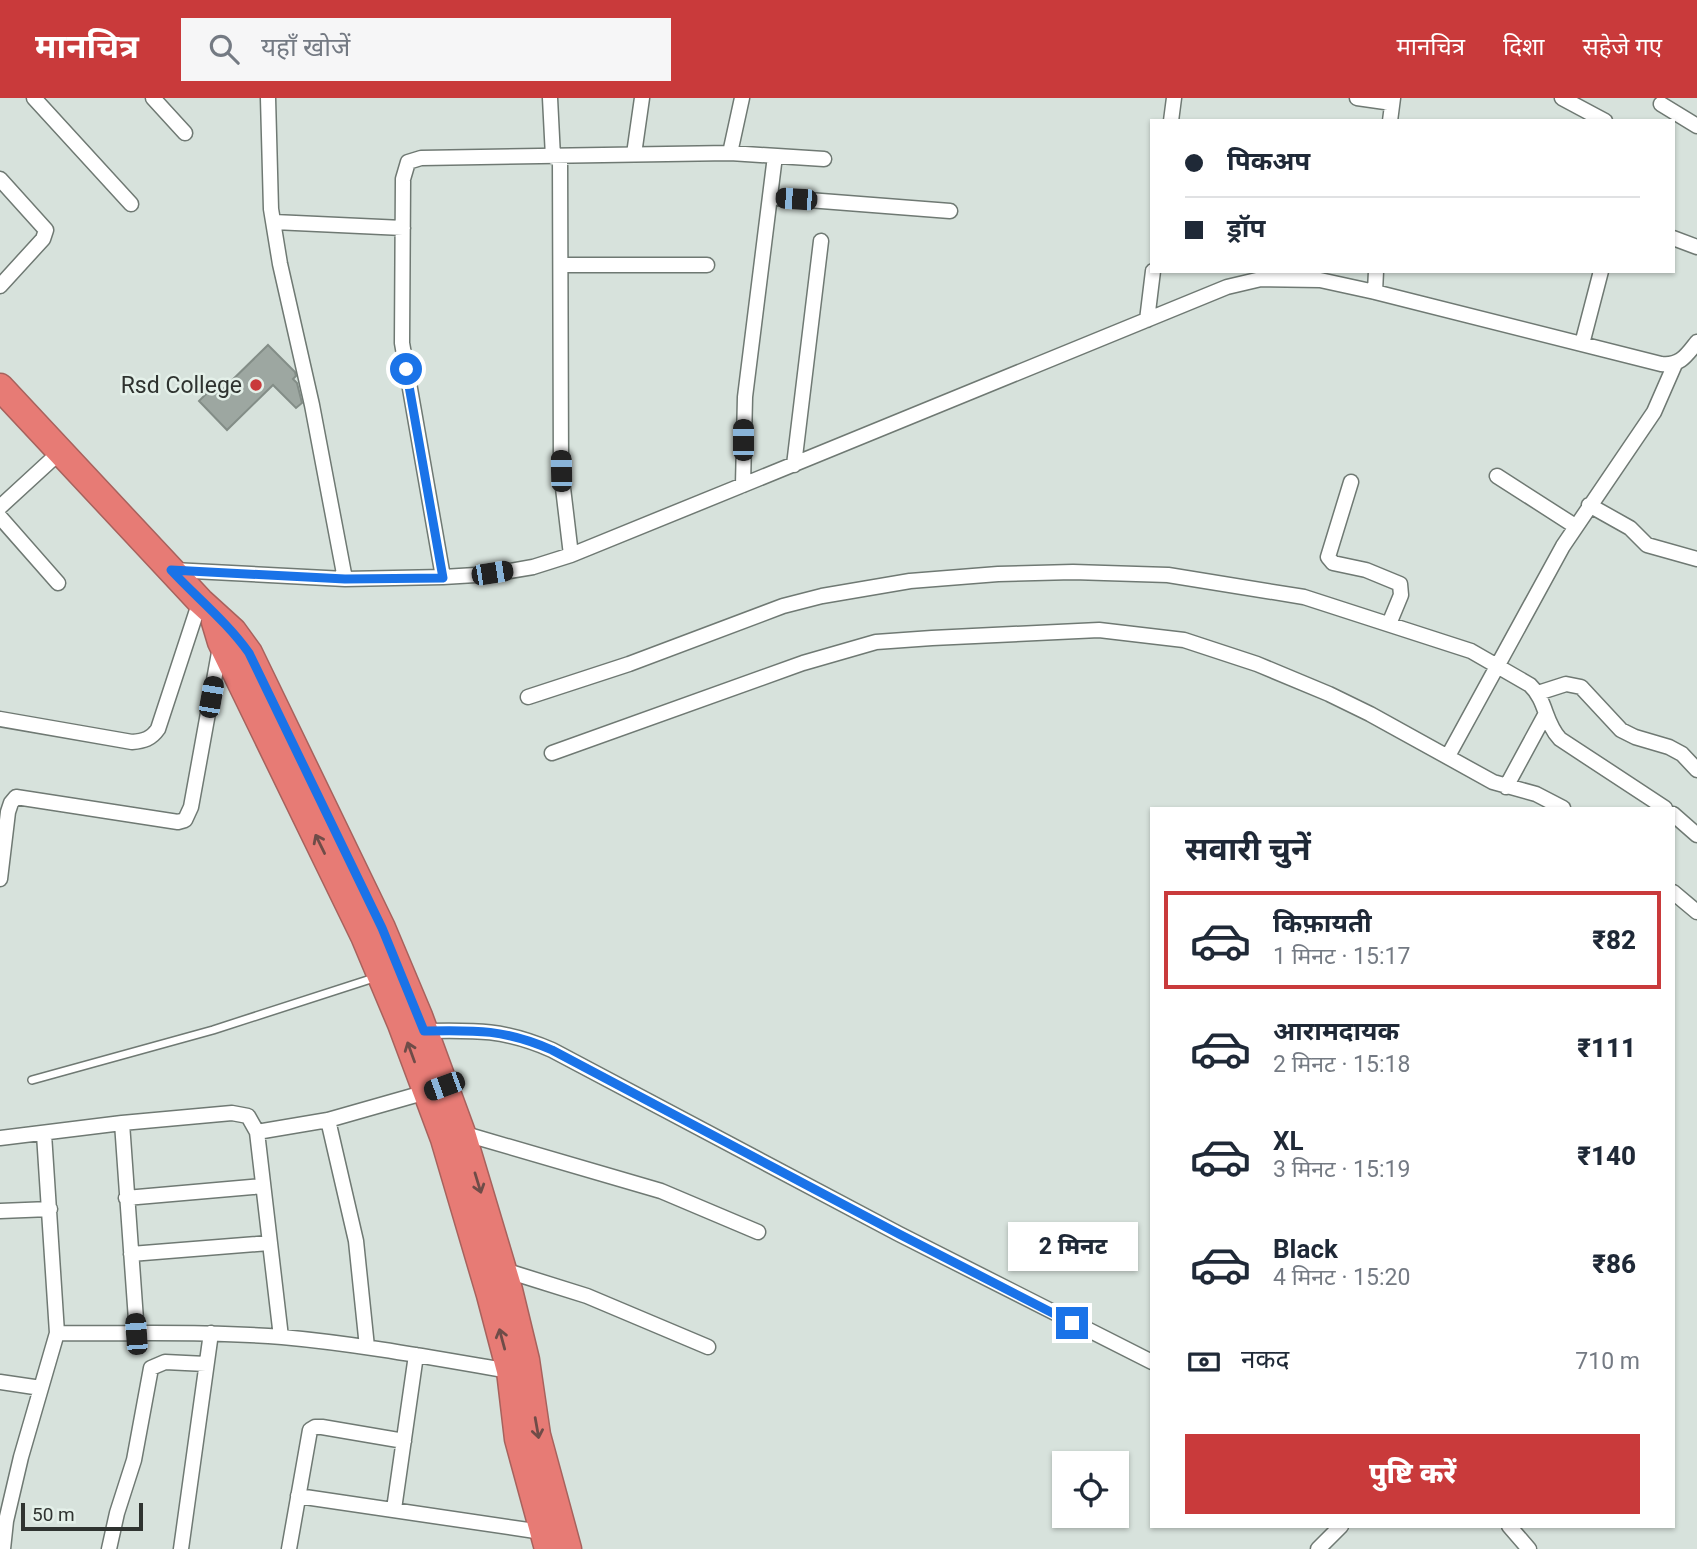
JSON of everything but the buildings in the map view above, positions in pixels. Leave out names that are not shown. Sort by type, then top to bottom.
[{"type":"highway","points":[[0,387],[171,570],[233,631],[249,653],[382,928],[424,1031],[443,1139],[510,1371],[519,1439],[545,1540]]},
{"type":"highway","points":[[207,607],[220,642],[348,902],[435,1089],[462,1133],[504,1270],[526,1360],[537,1435],[568,1549]]},
{"type":"street","points":[[34,98],[131,204]]},
{"type":"street","points":[[153,98],[185,133]]},
{"type":"street","points":[[268,98],[274,222],[280,264],[312,405],[345,579]]},
{"type":"street","points":[[550,98],[556,157],[561,265],[561,471],[571,555]]},
{"type":"street","points":[[634,154],[642,98]]},
{"type":"street","points":[[730,153],[742,98]]},
{"type":"street","points":[[1171,119],[1174,98]]},
{"type":"street","points":[[1357,98],[1392,101],[1390,119]]},
{"type":"street","points":[[1571,100],[1602,119]]},
{"type":"street","points":[[1661,104],[1697,126]]},
{"type":"street","points":[[443,578],[402,343],[403,228],[405,170],[408,162],[414,159],[730,153],[824,159]]},
{"type":"street","points":[[743,485],[745,397],[775,156]]},
{"type":"street","points":[[0,179],[46,230],[43,239],[0,286]]},
{"type":"street","points":[[770,197],[950,211]]},
{"type":"street","points":[[274,222],[403,228]]},
{"type":"street","points":[[1675,239],[1697,247]]},
{"type":"street","points":[[794,464],[821,241]]},
{"type":"street","points":[[561,265],[707,264]]},
{"type":"street","points":[[1147,320],[1153,273]]},
{"type":"street","points":[[1375,292],[1376,273]]},
{"type":"street","points":[[1582,344],[1600,273]]},
{"type":"street","points":[[171,570],[345,579],[443,578],[533,567],[571,555],[1227,286],[1261,279],[1320,280],[1661,364],[1675,364]]},
{"type":"street","points":[[1448,756],[1496,664],[1575,526],[1654,412],[1675,364],[1685,357],[1697,342]]},
{"type":"street","points":[[0,507],[61,452]]},
{"type":"street","points":[[1497,476],[1575,526]]},
{"type":"street","points":[[1351,482],[1328,557],[1333,563],[1366,570],[1400,584],[1401,595],[1389,624]]},
{"type":"street","points":[[1590,505],[1630,528],[1647,545],[1697,559]]},
{"type":"street","points":[[0,517],[58,583]]},
{"type":"street","points":[[528,697],[629,664],[783,606],[822,596],[910,581],[998,574],[1073,572],[1168,575],[1304,597],[1471,652],[1530,685],[1538,693],[1548,724],[1560,739],[1663,807]]},
{"type":"street","points":[[0,719],[132,742],[153,736],[207,607]]},
{"type":"street","points":[[552,753],[803,663],[876,642],[1099,630],[1184,640],[1230,654],[1329,694],[1493,782],[1536,794],[1561,807]]},
{"type":"street","points":[[0,879],[8,812],[16,797],[178,822],[185,820],[191,807],[220,642]]},
{"type":"street","points":[[1538,693],[1566,684],[1581,687],[1621,730],[1669,747],[1682,754],[1697,770]]},
{"type":"street","points":[[1506,787],[1545,715]]},
{"type":"street","points":[[1675,816],[1697,835]]},
{"type":"street","points":[[1675,894],[1697,912]]},
{"type":"street","points":[[424,1031],[490,1031],[526,1039],[552,1050],[899,1234],[1150,1361]]},
{"type":"street","points":[[257,1132],[328,1120],[435,1089]]},
{"type":"street","points":[[0,1138],[122,1123],[242,1114],[248,1116],[257,1132],[281,1337]]},
{"type":"street","points":[[328,1120],[356,1241],[367,1346]]},
{"type":"street","points":[[122,1123],[136,1334]]},
{"type":"street","points":[[462,1133],[640,1184],[758,1232]]},
{"type":"street","points":[[3,1549],[3,1521],[57,1333],[44,1134]]},
{"type":"street","points":[[127,1198],[263,1186]]},
{"type":"street","points":[[0,1211],[50,1209]]},
{"type":"street","points":[[131,1254],[269,1243]]},
{"type":"street","points":[[504,1270],[587,1297],[708,1348]]},
{"type":"street","points":[[57,1333],[281,1337],[367,1346],[510,1371]]},
{"type":"street","points":[[181,1549],[211,1334]]},
{"type":"street","points":[[394,1509],[416,1355]]},
{"type":"street","points":[[109,1549],[134,1460],[152,1368],[165,1363],[206,1364]]},
{"type":"street","points":[[0,1382],[41,1388]]},
{"type":"street","points":[[289,1549],[308,1435],[315,1427],[404,1441]]},
{"type":"street","points":[[298,1496],[394,1509],[545,1540]]},
{"type":"street","points":[[1318,1549],[1338,1528]]},
{"type":"street","points":[[1510,1528],[1528,1549]]},
{"type":"lane","points":[[32,1080],[213,1030],[381,976]]},
{"type":"place","name":"Rsd College","points":[[256,385]]},
{"type":"route","points":[[406,369],[443,578],[345,579],[171,570],[233,631],[249,653],[382,928],[424,1031],[490,1031],[526,1039],[552,1050],[1072,1323]]}]
